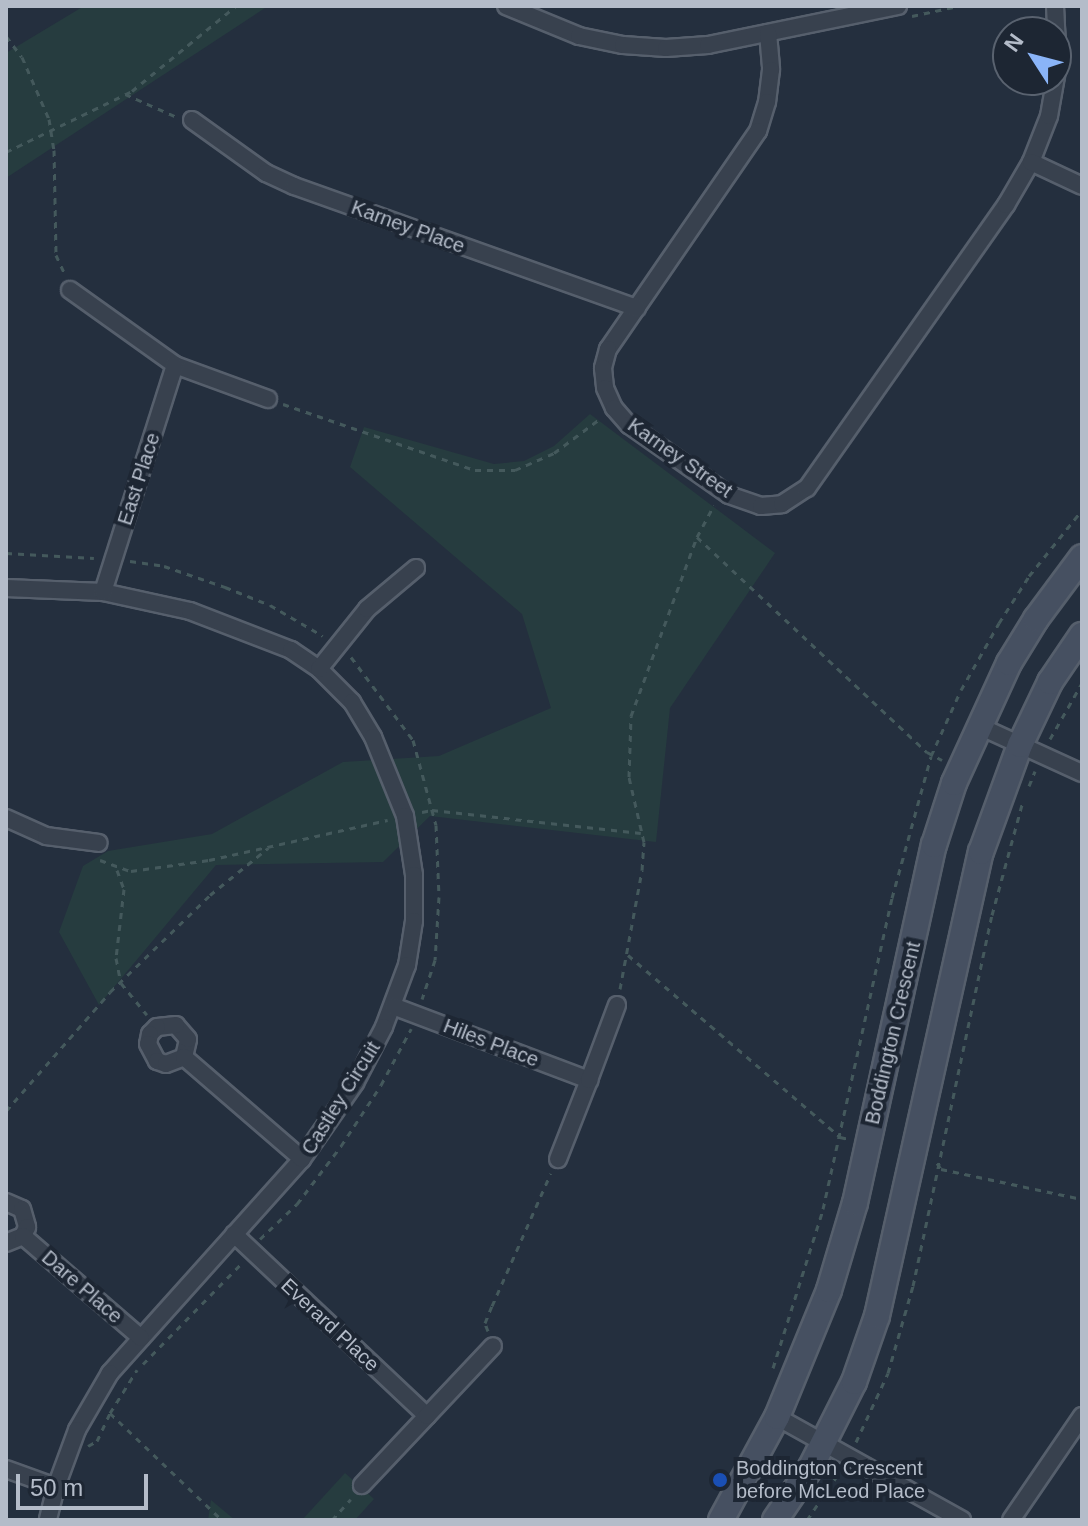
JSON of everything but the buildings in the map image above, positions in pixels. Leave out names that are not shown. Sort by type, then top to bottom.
[{"type":"street","points":[[506,6],[579,36],[633,46],[708,45],[898,6]]},
{"type":"street","name":"Karney Street","points":[[768,33],[771,70],[767,102],[758,131],[605,358],[605,388],[614,408],[629,425],[722,490],[761,506],[782,504],[807,488],[1006,205],[1031,162],[1055,91],[1058,65],[1055,6]]},
{"type":"street","name":"Karney Place","points":[[192,120],[266,173],[294,186],[637,308]]},
{"type":"street","points":[[1031,162],[1082,186]]},
{"type":"street","points":[[70,290],[175,365],[268,399]]},
{"type":"street","name":"East Place","points":[[103,592],[175,365]]},
{"type":"street","name":"Boddington Crescent","points":[[721,1520],[777,1417],[829,1290],[851,1217],[934,845],[977,725],[1036,619],[1082,557]]},
{"type":"street","points":[[319,669],[367,609],[416,568]]},
{"type":"street","name":"Castley Circuit","points":[[6,588],[103,592],[190,611],[291,650],[319,669],[352,702],[373,737],[405,816],[414,875],[414,921],[407,965],[393,1006],[355,1083],[302,1159],[110,1373],[87,1412],[56,1487],[48,1520]]},
{"type":"street","points":[[775,1520],[825,1444],[854,1382],[877,1316],[981,852],[1031,750],[1050,682],[1082,635]]},
{"type":"street","points":[[977,725],[1082,773]]},
{"type":"street","points":[[6,818],[46,836],[99,843]]},
{"type":"street","points":[[558,1159],[617,1005]]},
{"type":"street","name":"Hiles Place","points":[[393,1006],[589,1080]]},
{"type":"street","points":[[176,1025],[184,1030],[188,1048],[184,1057],[166,1064],[151,1054],[150,1034],[157,1027],[176,1025]]},
{"type":"street","points":[[184,1057],[302,1159]]},
{"type":"street","name":"Dare Place","points":[[6,1202],[22,1209],[27,1217],[23,1236]]},
{"type":"street","name":"Everard Place","points":[[234,1234],[427,1416]]},
{"type":"street","name":"Dare Place","points":[[6,1243],[23,1236]]},
{"type":"street","name":"Dare Place","points":[[23,1236],[141,1338]]},
{"type":"street","points":[[362,1485],[493,1346]]},
{"type":"street","points":[[1011,1520],[1082,1416]]},
{"type":"street","points":[[777,1417],[962,1520]]},
{"type":"street","points":[[6,1469],[56,1487]]},
{"type":"path","points":[[6,152],[125,94],[157,73],[236,6]]},
{"type":"path","points":[[6,36],[22,57],[40,94],[54,150],[56,255],[70,290]]},
{"type":"path","points":[[125,94],[163,113],[192,120]]},
{"type":"path","points":[[268,399],[475,470],[515,470],[554,453],[614,408]]},
{"type":"path","points":[[617,1005],[642,870],[641,833],[629,777],[631,716],[697,537],[722,490]]},
{"type":"path","points":[[771,1374],[805,1271],[840,1137],[892,898],[931,756],[961,690],[999,623],[1029,576],[1082,510]]},
{"type":"path","points":[[697,537],[931,756]]},
{"type":"path","points":[[1082,683],[1031,750],[1025,794],[992,915],[938,1163],[941,1169],[1082,1199]]},
{"type":"path","points":[[99,843],[97,851],[101,862],[131,871],[209,860],[432,810],[641,833]]},
{"type":"path","points":[[6,1111],[121,983],[210,895],[269,846]]},
{"type":"path","points":[[116,868],[124,889],[116,958],[121,983],[157,1027]]},
{"type":"path","points":[[627,954],[840,1137]]},
{"type":"path","points":[[493,1346],[485,1323],[537,1198],[558,1159]]},
{"type":"path","points":[[110,1413],[222,1520]]},
{"type":"path","points":[[811,1467],[834,1480]]},
{"type":"path","points":[[332,1520],[362,1485]]},
{"type":"green space","points":[[84,6],[268,6],[6,178],[6,53]]},
{"type":"green space","points":[[590,414],[775,553],[670,708],[656,842],[430,816],[383,862],[216,865],[99,1005],[59,932],[83,866],[108,851],[212,834],[343,762],[439,756],[551,708],[522,614],[350,467],[364,427],[494,464],[524,461],[554,446]]},
{"type":"green space","points":[[345,1473],[374,1499],[355,1520],[302,1520]]},
{"type":"green space","points":[[211,1500],[235,1520],[208,1520]]},
{"type":"place","name":"Boddington Crescent before McLeod Place","points":[[720,1480]]}]
